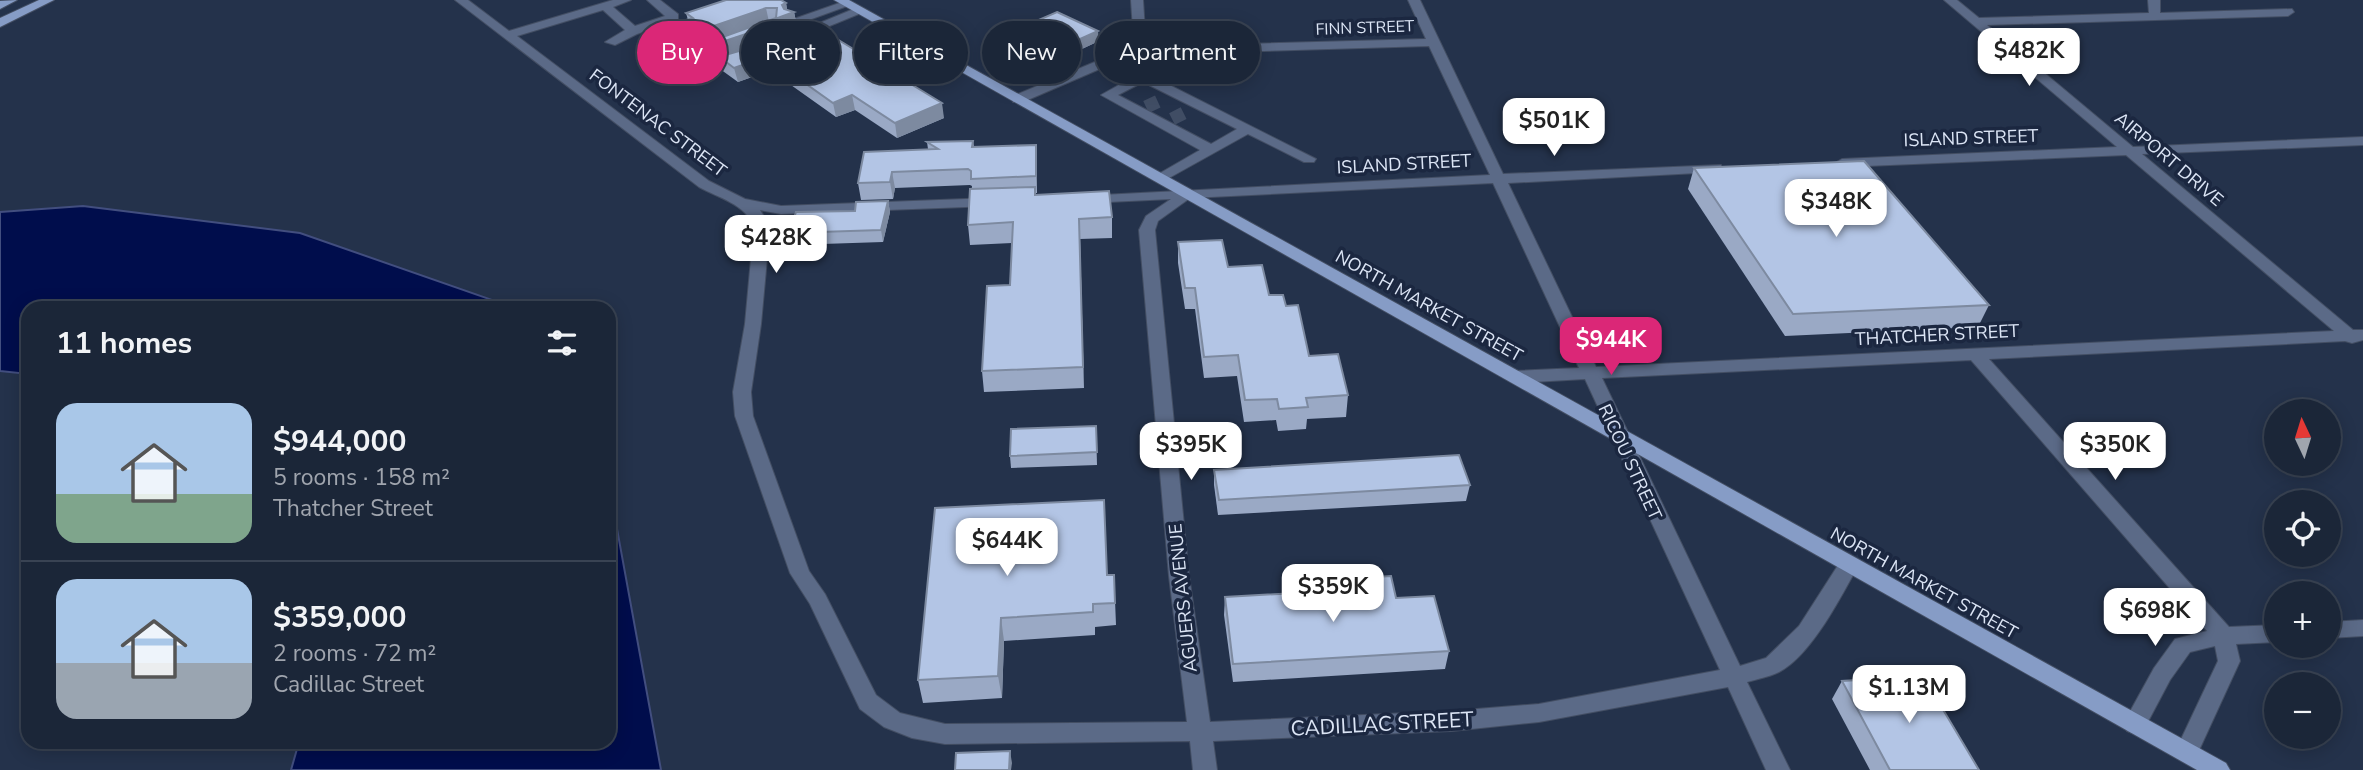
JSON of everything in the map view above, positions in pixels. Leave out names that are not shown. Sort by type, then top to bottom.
[{"type":"main road","points":[[0,5],[11,0]]},
{"type":"main road","points":[[0,23],[48,0]]},
{"type":"main road","name":"NORTH MARKET STREET","points":[[849,5],[2218,770]]},
{"type":"street","name":"FONTENAC STREET","points":[[461,0],[704,184],[755,212],[762,226],[753,324],[742,392],[744,416],[800,573],[818,600],[868,702]]},
{"type":"street","points":[[508,35],[625,0]]},
{"type":"street","points":[[611,42],[633,31],[674,17],[653,0]]},
{"type":"street","points":[[1137,0],[1138,21]]},
{"type":"street","name":"RICOU STREET","points":[[1414,0],[1617,435],[1778,770]]},
{"type":"street","name":"AIRPORT DRIVE","points":[[1950,0],[2359,339]]},
{"type":"street","points":[[2154,0],[2154,16]]},
{"type":"street","points":[[794,21],[849,5]]},
{"type":"street","points":[[818,21],[849,5]]},
{"type":"street","points":[[605,6],[633,31]]},
{"type":"street","points":[[1976,22],[2288,12]]},
{"type":"street","name":"FINN STREET","points":[[1260,47],[1433,41]]},
{"type":"street","points":[[1018,99],[1095,66]]},
{"type":"street","points":[[1129,84],[1108,95],[1167,122],[1211,150]]},
{"type":"street","points":[[1157,84],[1175,93],[1193,109],[1247,129],[1309,159]]},
{"type":"street","points":[[1161,100],[1175,93]]},
{"type":"street","points":[[1160,179],[1247,129]]},
{"type":"street","name":"ISLAND STREET","points":[[1827,163],[2363,141]]},
{"type":"street","name":"ISLAND STREET","points":[[1066,199],[1731,168]]},
{"type":"street","name":"AGUERS AVENUE","points":[[1188,195],[1159,212],[1151,219],[1147,230],[1179,576],[1205,770]]},
{"type":"street","points":[[742,203],[781,210],[1012,201]]},
{"type":"street","name":"THATCHER STREET","points":[[1514,377],[2359,339]]},
{"type":"street","points":[[1976,355],[2224,636],[2229,662],[2187,752]]},
{"type":"street","name":"CADILLAC STREET","points":[[868,702],[892,720],[912,728],[945,734],[1270,731],[1452,721],[1539,713],[1732,677],[1773,664],[1807,632],[1849,564]]},
{"type":"street","points":[[2341,629],[2363,628]]},
{"type":"street","points":[[2135,724],[2162,674],[2183,645],[2224,636],[2264,634]]},
{"type":"shaded area","points":[[83,206],[300,233],[495,301],[21,301],[21,373],[0,371],[0,212]]},
{"type":"shaded area","points":[[616,523],[661,770],[291,770],[297,749],[616,749]]},
{"type":"building","points":[[726,0],[781,0],[786,3],[782,5],[784,9],[794,12],[770,21],[768,21],[776,18],[777,8],[766,8],[727,21],[683,21],[693,18],[686,13]]},
{"type":"building","points":[[1057,12],[1076,21],[1036,21]]},
{"type":"building","points":[[1081,23],[1095,30],[1095,32],[1081,39]]},
{"type":"building","points":[[741,30],[741,36],[727,40],[727,35]]},
{"type":"building","points":[[840,41],[854,49],[854,84],[911,84],[942,103],[895,123],[852,95],[833,103],[806,84],[840,84]]},
{"type":"building","points":[[741,50],[741,66],[734,68],[727,63],[727,55]]},
{"type":"building","points":[[973,141],[972,147],[1036,145],[1036,176],[971,179],[971,171],[968,169],[892,172],[890,182],[858,183],[864,152],[938,149],[927,142]]},
{"type":"building","points":[[1864,161],[1989,305],[1793,314],[1694,168]]},
{"type":"building","points":[[1035,187],[1035,195],[1109,191],[1112,217],[1079,219],[1083,367],[982,371],[987,286],[1010,285],[1013,222],[968,225],[970,189]]},
{"type":"building","points":[[888,201],[881,230],[789,233],[796,212],[855,211],[856,202]]},
{"type":"building","points":[[1222,240],[1228,267],[1262,265],[1269,295],[1283,295],[1286,306],[1298,305],[1309,356],[1338,354],[1348,395],[1306,398],[1308,407],[1279,409],[1277,399],[1245,400],[1238,355],[1204,357],[1195,288],[1185,288],[1178,242]]},
{"type":"building","points":[[1096,426],[1097,452],[1010,456],[1011,429]]},
{"type":"building","points":[[1459,455],[1470,485],[1219,500],[1214,470]]},
{"type":"building","points":[[1104,500],[1107,575],[1114,575],[1115,603],[1093,604],[1093,612],[1001,618],[998,676],[918,680],[935,508]]},
{"type":"building","points":[[1391,576],[1396,598],[1434,596],[1449,651],[1233,664],[1225,597],[1332,591],[1329,580]]},
{"type":"building","points":[[1923,676],[1979,770],[1890,770],[1842,681]]},
{"type":"building","points":[[1010,751],[1009,770],[955,770],[956,753]]},
{"type":"tunnel","points":[[1146,107],[1161,100]]},
{"type":"tunnel","points":[[1172,119],[1186,112]]}]
